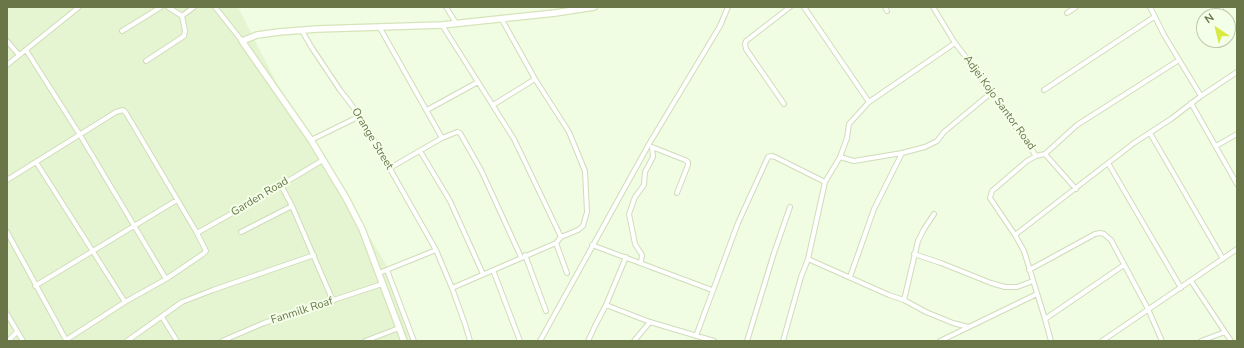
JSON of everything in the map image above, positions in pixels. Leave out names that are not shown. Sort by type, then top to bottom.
[{"type":"street","points":[[7,65],[79,7]]},
{"type":"street","points":[[122,31],[161,7]]},
{"type":"street","points":[[146,61],[184,36],[185,30],[182,16],[168,7]]},
{"type":"street","points":[[182,16],[194,7]]},
{"type":"street","points":[[214,7],[242,41],[311,140],[355,214],[404,341]]},
{"type":"street","points":[[446,7],[456,23]]},
{"type":"street","points":[[242,41],[257,35],[302,31],[456,23],[555,14],[594,7]]},
{"type":"street","points":[[540,341],[592,245],[720,26],[728,7]]},
{"type":"street","points":[[784,104],[746,49],[745,44],[746,41],[790,7]]},
{"type":"street","points":[[804,7],[869,102]]},
{"type":"street","name":"Adjei Kojo Santor Road","points":[[932,7],[955,43],[991,91],[1036,156],[992,191],[990,198],[1024,251],[1051,341]]},
{"type":"street","points":[[1067,13],[1076,7]]},
{"type":"street","points":[[1150,7],[1154,17],[1201,96]]},
{"type":"street","points":[[1044,90],[1154,17]]},
{"type":"street","points":[[452,288],[556,243],[561,237],[578,230],[583,226],[587,212],[585,171],[569,132],[535,79],[501,18]]},
{"type":"street","points":[[442,24],[514,139],[561,237]]},
{"type":"street","points":[[380,28],[442,138]]},
{"type":"street","name":"Orange Street","points":[[302,31],[340,90],[360,116],[436,250],[452,288],[470,341]]},
{"type":"street","points":[[7,41],[19,55]]},
{"type":"street","points":[[783,341],[808,259],[825,182],[840,157],[849,124],[869,102],[955,43]]},
{"type":"street","points":[[26,50],[80,134],[166,279]]},
{"type":"street","points":[[1036,156],[1045,154],[1077,125],[1179,60]]},
{"type":"street","points":[[1015,235],[1134,143],[1150,134],[1191,103],[1237,72]]},
{"type":"street","points":[[493,105],[535,79]]},
{"type":"street","points":[[427,110],[478,82]]},
{"type":"street","points":[[840,157],[854,160],[902,153],[925,147],[937,141],[944,132],[986,97],[991,91]]},
{"type":"street","points":[[1191,103],[1237,184]]},
{"type":"street","points":[[7,180],[116,112],[123,110],[197,233],[206,251],[166,279],[125,302],[66,340],[35,286],[7,232]]},
{"type":"street","points":[[311,140],[360,116]]},
{"type":"street","points":[[390,168],[442,138],[457,132],[460,133],[481,170],[523,256],[546,311]]},
{"type":"street","points":[[1150,134],[1223,259]]},
{"type":"street","points":[[1216,146],[1237,134]]},
{"type":"street","points":[[651,146],[688,162],[677,193]]},
{"type":"street","points":[[641,262],[642,255],[635,244],[629,214],[635,197],[644,185],[645,172],[653,157],[651,146]]},
{"type":"street","points":[[420,151],[450,201],[484,274]]},
{"type":"street","points":[[850,278],[874,209],[902,153]]},
{"type":"street","points":[[1045,154],[1076,189]]},
{"type":"street","points":[[698,338],[712,290],[738,223],[768,157],[775,157],[825,182]]},
{"type":"street","name":"Garden Road","points":[[197,233],[323,160]]},
{"type":"street","points":[[36,162],[125,302]]},
{"type":"street","points":[[1108,163],[1181,288]]},
{"type":"street","points":[[281,185],[314,255],[332,301]]},
{"type":"street","points":[[35,286],[177,200]]},
{"type":"street","points":[[241,232],[292,206]]},
{"type":"street","points":[[747,341],[790,208]]},
{"type":"street","points":[[904,300],[918,241],[934,214]]},
{"type":"street","points":[[1029,270],[1095,234],[1100,233],[1108,236],[1148,309],[1162,341]]},
{"type":"street","points":[[556,243],[567,273]]},
{"type":"street","points":[[592,245],[641,262],[712,290]]},
{"type":"street","points":[[379,273],[436,250]]},
{"type":"street","points":[[1102,341],[1235,250],[1237,256]]},
{"type":"street","points":[[914,254],[941,263],[991,284],[1005,287],[1017,287],[1033,281]]},
{"type":"street","points":[[127,341],[182,302],[212,290],[314,255]]},
{"type":"street","points":[[588,341],[606,305],[626,257]]},
{"type":"street","points":[[808,259],[904,300],[926,312],[953,323],[968,327]]},
{"type":"street","points":[[1045,319],[1124,265]]},
{"type":"street","points":[[387,270],[414,341]]},
{"type":"street","points":[[493,270],[520,341]]},
{"type":"street","points":[[1191,280],[1231,341]]},
{"type":"street","name":"Fanmilk Roaf","points":[[222,341],[264,323],[382,284]]},
{"type":"street","points":[[940,341],[1037,294]]},
{"type":"street","points":[[606,305],[650,322],[698,338],[714,341]]},
{"type":"street","points":[[7,314],[23,341]]},
{"type":"street","points":[[162,317],[176,341]]},
{"type":"street","points":[[634,341],[650,322]]},
{"type":"street","points":[[364,341],[399,328]]},
{"type":"street","points":[[8,341],[17,332]]},
{"type":"street","points":[[1200,341],[1225,332]]},
{"type":"shaded area","points":[[7,7],[238,7],[276,82],[390,271],[415,341],[7,341]]}]
